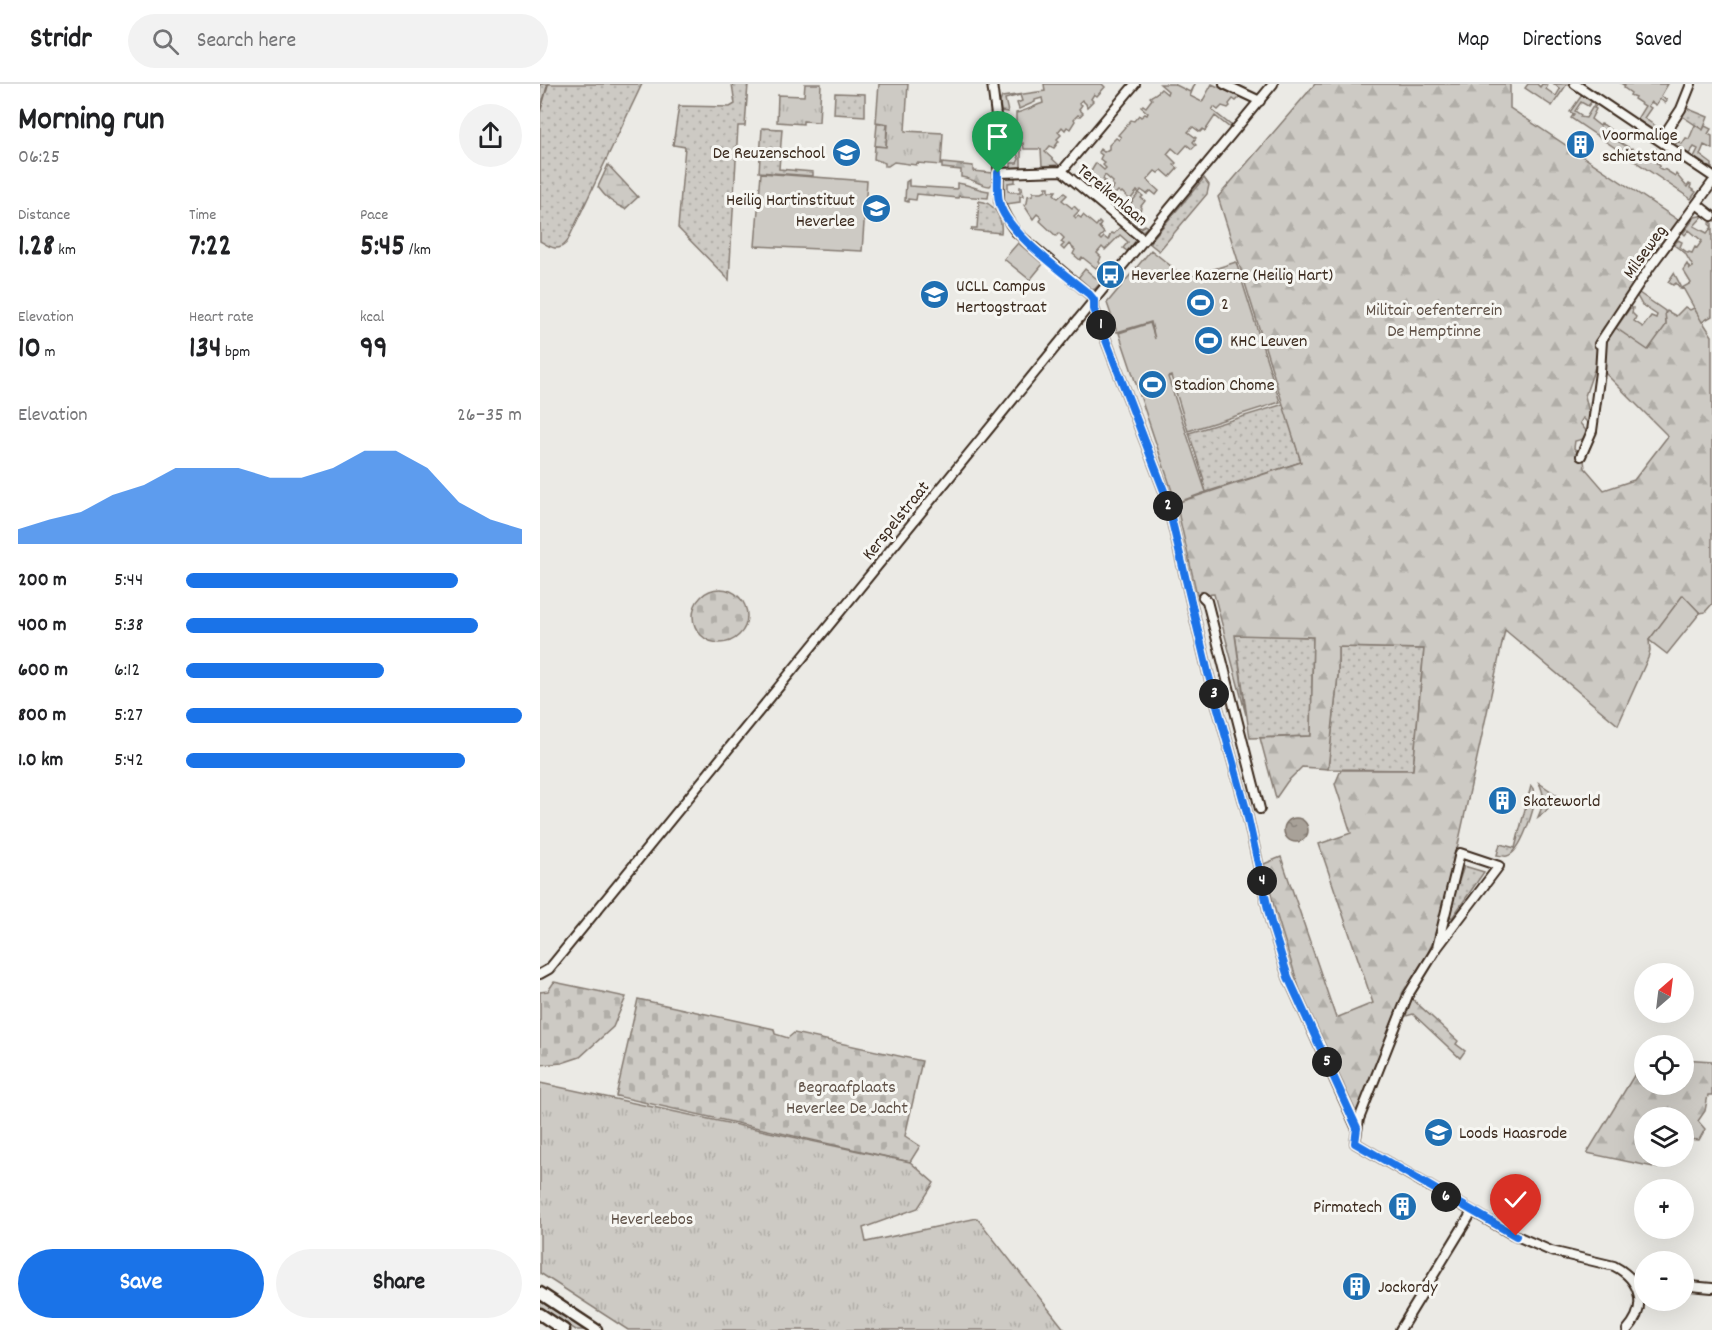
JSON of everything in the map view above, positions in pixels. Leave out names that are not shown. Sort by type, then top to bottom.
[{"type":"highway","points":[[540,1293],[596,1330]]},
{"type":"highway","points":[[540,1314],[564,1330]]},
{"type":"street","points":[[992,84],[996,107],[999,201],[1004,214],[1015,230],[1094,300],[1094,309],[1166,496],[1208,673],[1246,809],[1271,923],[1288,977],[1357,1128]]},
{"type":"street","points":[[998,173],[1062,171],[1135,84]]},
{"type":"street","points":[[1224,84],[1260,101]]},
{"type":"street","name":"Kerspelstraat","points":[[540,974],[549,969],[1094,300],[1274,84]]},
{"type":"street","points":[[1575,84],[1712,176]]},
{"type":"street","points":[[1660,141],[1681,109],[1691,84]]},
{"type":"street","name":"Tereikenlaan","points":[[1062,171],[1144,240]]},
{"type":"street","name":"Milseweg","points":[[1581,456],[1592,431],[1600,372],[1601,341],[1650,267],[1698,205],[1712,183]]},
{"type":"street","points":[[1698,205],[1712,216]]},
{"type":"street","points":[[1203,597],[1207,601],[1260,808]]},
{"type":"street","points":[[1437,948],[1460,853],[1499,866],[1437,948],[1408,995],[1359,1119],[1355,1143],[1510,1233],[1551,1251],[1614,1266],[1630,1277],[1634,1283]]},
{"type":"street","points":[[1400,1330],[1472,1212]]},
{"type":"street","points":[[1694,1286],[1712,1288]]},
{"type":"street","points":[[1627,1330],[1635,1322],[1638,1311]]},
{"type":"green space","points":[[540,84],[642,84],[567,242],[557,248],[540,241]]},
{"type":"green space","points":[[732,84],[748,84],[745,126],[738,126],[729,280],[678,228],[685,147],[673,145],[679,106],[730,107],[735,104]]},
{"type":"green space","points":[[805,84],[821,84],[819,122],[803,121],[803,124],[777,122],[778,95],[804,96]]},
{"type":"green space","points":[[879,84],[908,84],[905,131],[943,133],[941,165],[894,162],[885,166],[885,163],[874,159],[875,146],[886,147],[888,124],[876,122]]},
{"type":"green space","points":[[1044,84],[1102,84],[1105,87],[1097,96],[1094,94],[1091,99],[1093,101],[1087,107],[1082,100],[1079,103],[1082,105],[1079,109],[1083,113],[1074,119],[1070,129],[1067,127],[1065,130],[1062,127],[1058,132],[1061,135],[1057,139],[1059,141],[1054,148],[1050,146],[1045,152],[1059,165],[1042,166],[1041,149],[1024,149],[1023,143],[1021,144],[1021,167],[1011,168],[1011,163],[1017,163],[1019,159],[1017,154],[1008,153],[1007,168],[1005,168],[1002,165],[1002,144],[1021,143],[1021,132],[1017,132],[1015,126],[1012,126],[1012,123],[1016,122],[1016,113],[1043,103],[1042,98],[1019,109],[1017,103],[1022,101],[1020,95],[1005,99],[1008,112],[1001,111],[1002,97],[1045,91]]},
{"type":"green space","points":[[1160,84],[1174,84],[1190,92],[1195,84],[1190,96],[1202,102],[1212,84],[1240,97],[1236,101],[1233,99],[1228,108],[1222,106],[1218,110],[1214,107],[1212,110],[1232,126],[1230,128],[1215,116],[1205,131],[1203,129],[1200,132],[1193,127],[1188,132],[1196,138],[1193,142],[1196,145],[1192,149],[1187,145],[1179,154],[1172,148],[1167,154],[1178,168],[1170,177],[1162,170],[1158,173],[1155,171],[1147,180],[1159,191],[1156,195],[1151,191],[1147,194],[1141,190],[1139,193],[1137,191],[1130,200],[1118,191],[1106,201],[1095,192],[1098,188],[1107,195],[1114,186],[1105,175],[1103,179],[1105,181],[1102,184],[1100,182],[1093,190],[1085,183],[1092,175],[1090,173],[1096,163],[1104,170],[1106,168],[1103,165],[1105,163],[1100,159],[1102,155],[1098,152],[1100,149],[1104,152],[1109,149],[1109,145],[1116,138],[1119,140],[1121,137],[1118,135],[1131,120],[1134,121],[1139,115],[1141,117],[1147,115],[1148,113],[1141,107],[1143,105],[1146,107],[1152,99],[1150,97],[1161,89],[1167,94],[1168,91]]},
{"type":"green space","name":"Militair oefenterrein De Hemptinne","points":[[1315,84],[1510,84],[1510,108],[1681,222],[1612,325],[1648,349],[1666,323],[1667,311],[1676,316],[1685,307],[1690,310],[1694,308],[1712,336],[1712,604],[1705,612],[1700,613],[1683,596],[1649,640],[1648,658],[1618,725],[1505,630],[1440,927],[1408,995],[1458,1041],[1456,1044],[1465,1051],[1460,1058],[1413,1014],[1399,1018],[1367,1093],[1356,1112],[1300,991],[1273,903],[1264,864],[1281,857],[1336,1018],[1373,1003],[1319,844],[1351,833],[1335,784],[1341,770],[1413,770],[1424,649],[1338,647],[1338,675],[1328,769],[1302,767],[1287,782],[1276,798],[1260,738],[1311,736],[1313,637],[1235,635],[1246,715],[1214,594],[1197,595],[1176,503],[1301,462],[1218,197]],"holes":[[[1596,364],[1668,436],[1634,480],[1604,490],[1585,468],[1584,460],[1574,448],[1575,441],[1587,438],[1587,432],[1580,423],[1583,418],[1590,425],[1591,420],[1585,396]]]},
{"type":"green space","points":[[1528,84],[1537,84],[1540,87],[1542,84],[1548,85],[1546,89],[1556,96],[1560,89],[1554,84],[1567,84],[1552,106],[1525,88]]},
{"type":"green space","points":[[1622,84],[1668,84],[1661,96],[1667,100],[1665,103],[1660,99],[1656,105],[1651,102],[1648,106],[1651,108],[1644,118],[1661,130],[1659,133],[1637,119],[1645,106],[1634,99],[1635,97],[1630,95],[1631,93]]},
{"type":"green space","points":[[835,93],[865,94],[865,116],[834,114]]},
{"type":"green space","points":[[1582,95],[1592,101],[1588,106],[1581,102],[1575,111],[1581,115],[1580,117],[1586,118],[1595,103],[1597,104],[1591,119],[1600,126],[1604,125],[1618,136],[1616,140],[1632,148],[1643,158],[1646,155],[1649,156],[1654,148],[1656,149],[1651,158],[1660,166],[1659,168],[1675,176],[1676,174],[1687,187],[1691,185],[1690,188],[1696,192],[1691,199],[1571,118],[1574,114],[1570,112]]},
{"type":"green space","points":[[1686,108],[1708,117],[1703,130],[1682,116]]},
{"type":"green space","points":[[877,124],[887,124],[886,147],[875,146]]},
{"type":"green space","points":[[1695,125],[1703,130],[1705,126],[1711,129],[1708,134],[1712,136],[1712,149],[1704,145],[1700,155],[1712,164],[1712,169],[1694,157],[1698,149],[1694,147],[1689,154],[1675,145],[1678,141],[1682,144],[1686,138],[1689,139]]},
{"type":"green space","points":[[762,128],[782,129],[779,169],[813,172],[813,176],[759,172]]},
{"type":"green space","points":[[942,163],[973,166],[973,171],[993,173],[993,183],[990,186],[961,177],[961,170],[942,168]]},
{"type":"green space","points":[[608,165],[638,197],[625,209],[610,200],[598,187]]},
{"type":"green space","points":[[761,173],[867,181],[862,251],[755,246]]},
{"type":"green space","points":[[1015,177],[1015,182],[1008,183],[1008,191],[1020,192],[1020,187],[1022,187],[1023,196],[1020,196],[1020,202],[1006,204],[1003,181],[1005,178]]},
{"type":"green space","points":[[1204,178],[1209,185],[1207,194],[1159,251],[1149,243]]},
{"type":"green space","points":[[909,180],[909,186],[957,189],[957,183],[989,191],[988,198],[917,194],[916,200],[908,199],[908,202],[905,201],[906,182]]},
{"type":"green space","points":[[1046,187],[1049,187],[1049,191],[1056,191],[1054,194],[1058,198],[1064,193],[1067,195],[1062,200],[1079,211],[1074,216],[1076,218],[1078,216],[1081,218],[1083,215],[1096,226],[1099,222],[1101,224],[1099,227],[1104,233],[1099,238],[1101,240],[1104,237],[1108,240],[1111,233],[1114,234],[1121,226],[1136,241],[1127,251],[1123,248],[1128,242],[1120,235],[1105,250],[1102,247],[1097,253],[1101,257],[1096,268],[1082,257],[1080,260],[1073,254],[1075,250],[1069,244],[1064,250],[1061,247],[1064,244],[1061,242],[1064,238],[1059,233],[1056,236],[1040,221],[1042,218],[1037,214],[1033,219],[1024,205],[1027,203],[1028,196],[1033,195],[1033,192],[1046,190]]},
{"type":"green space","points":[[1139,193],[1145,201],[1142,208],[1132,216],[1141,224],[1140,228],[1145,225],[1147,227],[1143,231],[1122,214]]},
{"type":"green space","points":[[979,201],[989,204],[996,212],[1001,222],[1001,233],[971,230],[977,228]]},
{"type":"green space","points":[[1704,215],[1694,226],[1707,233],[1712,227],[1712,316],[1702,322],[1683,288],[1681,289],[1676,283],[1673,285],[1668,282],[1674,273],[1682,288],[1691,283],[1683,270],[1687,264],[1690,269],[1693,267],[1685,253],[1674,245],[1678,240],[1682,242],[1680,247],[1688,253],[1692,253],[1695,247],[1697,248],[1702,241],[1689,230],[1685,235],[1683,233],[1695,217]]},
{"type":"green space","points":[[1018,243],[1043,264],[1030,280],[1004,259]]},
{"type":"green space","name":"KHC Leuven","points":[[1151,250],[1177,271],[1180,280],[1236,262],[1280,402],[1188,431],[1171,376],[1168,377],[1206,492],[1176,503],[1119,333],[1150,323],[1155,339],[1151,322],[1117,332],[1107,303]]},
{"type":"green space","points":[[1085,269],[1097,279],[1102,274],[1106,277],[1092,290],[1078,278]]},
{"type":"green space","points":[[1639,293],[1665,311],[1666,325],[1648,350],[1616,328],[1630,308],[1633,308],[1632,313],[1636,317],[1634,321],[1643,327],[1651,316],[1656,318],[1657,315],[1642,305],[1637,296]]},
{"type":"green space","points":[[1284,404],[1301,462],[1206,492],[1189,433]]},
{"type":"green space","points":[[715,589],[725,589],[735,593],[743,601],[747,616],[743,631],[735,639],[725,643],[715,643],[705,639],[697,631],[693,621],[693,611],[697,601],[705,593]]},
{"type":"green space","points":[[1683,595],[1700,613],[1667,654],[1649,640]]},
{"type":"green space","points":[[1235,634],[1313,637],[1311,736],[1250,738]]},
{"type":"green space","points":[[1338,647],[1424,649],[1413,770],[1328,769],[1338,675]]},
{"type":"green space","points":[[1539,783],[1558,796],[1538,817],[1543,800],[1543,792]]},
{"type":"green space","points":[[1531,786],[1535,793],[1534,801],[1522,839],[1512,853],[1506,856],[1497,855],[1500,844],[1515,848]]},
{"type":"green space","points":[[1464,866],[1484,872],[1452,918],[1448,914]]},
{"type":"green space","points":[[554,982],[626,997],[613,1027],[580,1057],[562,1063],[540,1065],[540,992],[548,991]]},
{"type":"green space","name":"Begraafplaats Heverlee De Jacht","points":[[638,999],[774,1029],[775,1034],[788,1038],[794,1033],[922,1061],[905,1136],[920,1146],[910,1162],[616,1096]]},
{"type":"green space","points":[[1694,1060],[1712,1061],[1712,1095],[1708,1095],[1705,1111],[1698,1121],[1705,1129],[1699,1140],[1694,1140],[1694,1107],[1634,1107],[1634,1163],[1587,1153],[1634,1075],[1634,1095],[1694,1095]]},
{"type":"green space","name":"Heverleebos","points":[[540,1083],[910,1162],[934,1183],[918,1208],[863,1228],[866,1242],[977,1218],[1065,1330],[628,1330],[540,1273]]},
{"type":"green space","points":[[540,1301],[585,1330],[576,1330],[540,1307]]},
{"type":"water","points":[[1296,818],[1305,821],[1308,830],[1305,839],[1296,842],[1287,839],[1284,830],[1287,821]]},
{"type":"waterway","points":[[540,112],[548,84]]},
{"type":"place","name":"Voormalige schietstand","points":[[1581,144]]},
{"type":"place","name":"De Reuzenschool","points":[[846,152]]},
{"type":"place","name":"Heilig Hartinstituut Heverlee","points":[[876,209]]},
{"type":"place","name":"Heverlee Kazerne (Heilig Hart)","points":[[1110,274]]},
{"type":"place","name":"UCLL Campus Hertogstraat","points":[[935,295]]},
{"type":"place","name":"2","points":[[1200,303]]},
{"type":"place","name":"KHC Leuven","points":[[1209,340]]},
{"type":"place","name":"Stadion Chome","points":[[1153,384]]},
{"type":"place","name":"Skateworld","points":[[1502,800]]},
{"type":"place","name":"Loods Haasrode","points":[[1438,1132]]},
{"type":"place","name":"Pirmatech","points":[[1403,1206]]},
{"type":"place","name":"Jockordy","points":[[1357,1286]]},
{"type":"route","points":[[998,173],[999,201],[1008,222],[1020,236],[1094,300],[1094,309],[1166,496],[1208,673],[1246,809],[1271,923],[1288,977],[1357,1128],[1355,1143],[1516,1236]]}]
